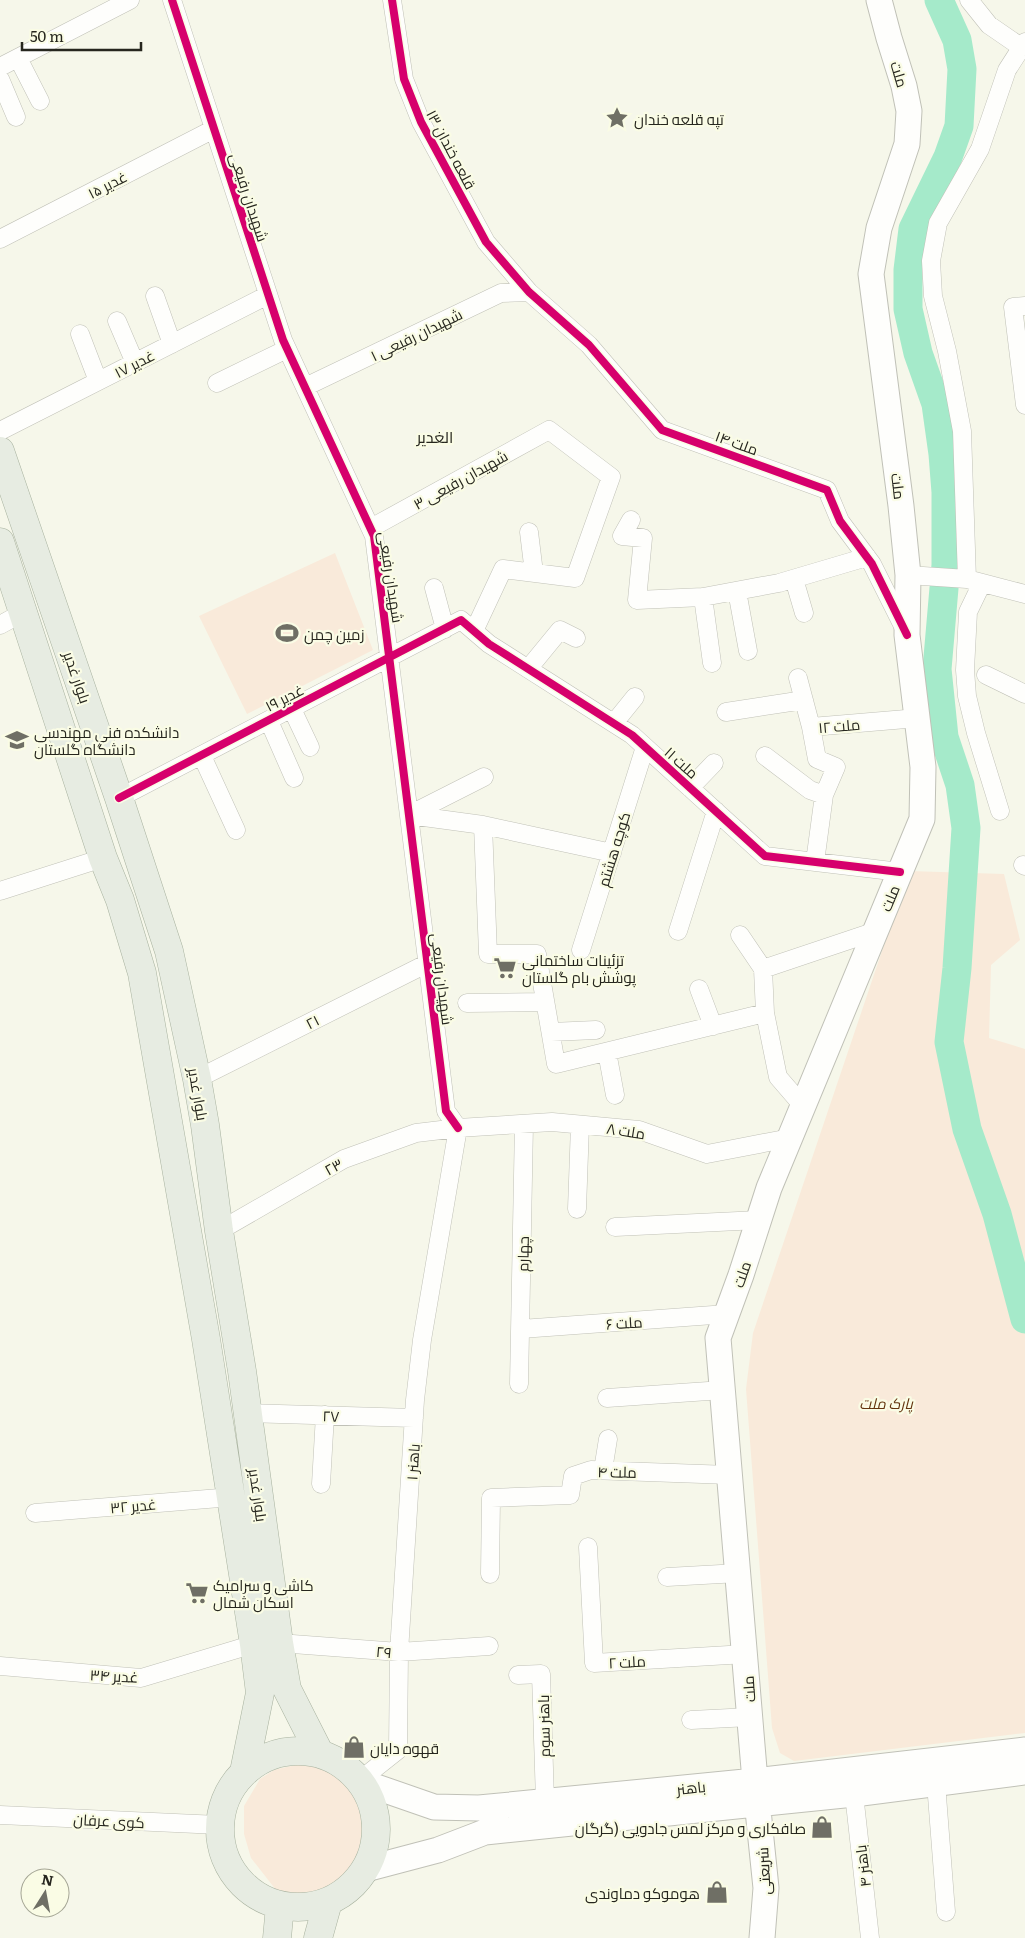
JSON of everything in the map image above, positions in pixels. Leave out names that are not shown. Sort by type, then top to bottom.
[{"type":"main road","name":"ملت","points":[[756,1792],[746,1654],[718,1338],[769,1188],[922,819],[923,767],[907,635],[908,576],[901,506],[871,274],[879,228],[907,144],[909,111],[904,86],[888,38],[879,0]]},
{"type":"main road","name":"بلوار غدیر","points":[[0,450],[120,798],[169,951],[197,1079],[248,1413],[266,1643],[260,1693],[244,1772]]},
{"type":"main road","name":"بلوار غدیر","points":[[0,542],[9,567],[11,619],[120,900],[142,973],[232,1497],[266,1643],[320,1754]]},
{"type":"main road","name":"باهنر","points":[[366,1869],[438,1850],[485,1832],[1025,1750]]},
{"type":"main road","points":[[300,1751],[320,1754],[342,1765],[360,1781],[371,1801],[376,1824],[374,1847],[366,1869],[350,1888],[328,1902],[304,1908],[280,1906],[260,1898],[242,1885],[229,1868],[221,1847],[219,1825],[222,1806],[231,1788],[244,1772],[261,1760],[280,1753],[300,1751]]},
{"type":"main road","name":"باهنر","points":[[360,1781],[434,1807],[479,1808],[545,1801],[756,1792],[854,1794],[1025,1772]]},
{"type":"main road","name":"شریعتی","points":[[756,1792],[766,1888],[762,1938]]},
{"type":"main road","points":[[318,1938],[328,1902]]},
{"type":"main road","points":[[277,1938],[280,1906]]},
{"type":"street","points":[[0,67],[130,0]]},
{"type":"street","name":"شهیدان رفیعی","points":[[172,0],[287,349],[374,536],[446,1111],[458,1128]]},
{"type":"street","name":"۱۳ قلعه خندان","points":[[392,0],[404,79],[420,122],[486,242],[529,292]]},
{"type":"street","points":[[969,0],[989,25],[1023,45],[1007,70],[980,149],[938,223],[931,261],[933,296],[947,351],[962,432],[971,580],[965,670],[967,696],[976,733],[1000,811]]},
{"type":"street","points":[[18,58],[40,101]]},
{"type":"street","points":[[0,79],[16,117]]},
{"type":"street","name":"۱۵ غدیر","points":[[0,239],[214,129]]},
{"type":"street","name":"۱ شهیدان رفیعی","points":[[305,387],[501,294],[529,292]]},
{"type":"street","name":"۱۴ ملت","points":[[529,292],[589,345],[662,430],[828,490],[840,521],[872,564],[907,635]]},
{"type":"street","name":"۱۷ غدیر","points":[[0,431],[268,295]]},
{"type":"street","points":[[155,296],[172,344]]},
{"type":"street","points":[[1019,306],[1025,405]]},
{"type":"street","points":[[118,321],[135,363]]},
{"type":"street","points":[[80,334],[98,381]]},
{"type":"street","points":[[217,383],[287,349]]},
{"type":"street","name":"۳ شهیدان رفیعی","points":[[371,528],[549,430],[611,477],[575,578],[534,573]]},
{"type":"street","points":[[631,520],[622,536],[643,538],[637,600],[703,597],[794,578],[867,557]]},
{"type":"street","points":[[468,626],[502,569],[534,573],[529,532]]},
{"type":"street","points":[[908,576],[971,580],[1025,594]]},
{"type":"street","points":[[794,578],[804,613]]},
{"type":"street","points":[[434,588],[445,629]]},
{"type":"street","points":[[737,590],[748,651]]},
{"type":"street","points":[[703,597],[712,663]]},
{"type":"street","name":"۱۹ غدیر","points":[[120,798],[445,629],[468,626]]},
{"type":"street","name":"۱۱ ملت","points":[[468,626],[490,644],[632,735],[765,856],[900,872]]},
{"type":"street","points":[[528,669],[560,630],[576,638]]},
{"type":"street","points":[[986,675],[1025,694]]},
{"type":"street","name":"۱۲ ملت","points":[[798,678],[811,727],[918,718]]},
{"type":"street","points":[[614,723],[635,697]]},
{"type":"street","points":[[726,712],[804,700]]},
{"type":"street","points":[[292,709],[310,747]]},
{"type":"street","points":[[269,721],[294,778]]},
{"type":"street","points":[[811,727],[817,759],[836,767],[824,795],[815,862]]},
{"type":"street","name":"کوچه هشتم","points":[[581,950],[645,747]]},
{"type":"street","points":[[202,756],[236,830]]},
{"type":"street","points":[[765,756],[810,790],[824,795]]},
{"type":"street","points":[[690,788],[714,763]]},
{"type":"street","points":[[409,815],[484,777]]},
{"type":"street","points":[[678,931],[716,811]]},
{"type":"street","points":[[409,815],[483,825],[612,853]]},
{"type":"street","points":[[483,825],[488,954],[537,954],[556,1064],[765,1013]]},
{"type":"street","points":[[0,891],[103,858]]},
{"type":"street","points":[[763,969],[876,931]]},
{"type":"street","points":[[740,935],[763,969],[765,1013],[778,1076],[803,1106]]},
{"type":"street","name":"۲۱","points":[[197,1079],[428,963]]},
{"type":"street","points":[[699,990],[713,1026]]},
{"type":"street","points":[[467,1004],[545,1002]]},
{"type":"street","points":[[550,1032],[596,1030]]},
{"type":"street","points":[[607,1052],[615,1095]]},
{"type":"street","name":"۸ ملت","points":[[458,1128],[552,1122],[639,1130],[707,1154],[790,1138]]},
{"type":"street","name":"چهارم","points":[[519,1384],[524,1124]]},
{"type":"street","points":[[577,1209],[580,1125]]},
{"type":"street","name":"۲۳","points":[[219,1231],[344,1159],[416,1133],[458,1128]]},
{"type":"street","name":"باهنر ۱","points":[[360,1781],[398,1750],[399,1652],[414,1418],[422,1340],[458,1128]]},
{"type":"street","points":[[615,1227],[759,1220]]},
{"type":"street","name":"۶ ملت","points":[[521,1330],[727,1314]]},
{"type":"street","points":[[607,1398],[723,1390]]},
{"type":"street","name":"۲۷","points":[[248,1413],[414,1418]]},
{"type":"street","points":[[321,1484],[325,1415]]},
{"type":"street","points":[[603,1470],[608,1439]]},
{"type":"street","name":"۴ ملت","points":[[490,1574],[491,1498],[570,1495],[572,1476],[591,1470],[730,1475]]},
{"type":"street","name":"۳۲ غدیر","points":[[35,1513],[232,1497]]},
{"type":"street","name":"۲ ملت","points":[[588,1547],[594,1663],[746,1654]]},
{"type":"street","points":[[667,1577],[739,1573]]},
{"type":"street","name":"۲۹","points":[[266,1643],[399,1652],[489,1646]]},
{"type":"street","name":"۳۴ غدیر","points":[[0,1666],[141,1678],[266,1643]]},
{"type":"street","name":"باهنر سوم","points":[[518,1675],[541,1674],[545,1801]]},
{"type":"street","points":[[691,1720],[750,1717]]},
{"type":"street","points":[[936,1783],[946,1912]]},
{"type":"street","name":"۴ باهنر","points":[[854,1794],[870,1938]]},
{"type":"street","name":"کوی عرفان","points":[[0,1815],[219,1825]]},
{"type":"green space","name":"زمین چمن","points":[[335,553],[373,650],[247,714],[199,616]]},
{"type":"green space","name":"پارک ملت","points":[[909,871],[1004,874],[1020,940],[991,965],[989,1038],[1025,1049],[1025,1733],[794,1761],[780,1753],[772,1728],[746,1389],[753,1333]]},
{"type":"green space","points":[[312,1761],[344,1770],[362,1786],[374,1815],[371,1858],[342,1894],[320,1903],[276,1890],[251,1858],[244,1834],[244,1806],[260,1779],[274,1770]]},
{"type":"waterway","points":[[939,0],[957,40],[962,69],[959,126],[948,157],[913,229],[908,270],[908,309],[918,353],[936,404],[943,454],[946,492],[946,565],[937,669],[944,737],[960,785],[966,828],[957,968],[949,1042],[967,1129],[997,1214],[1025,1319]]},
{"type":"cycle path","points":[[172,0],[283,340],[374,536],[446,1111],[458,1128]]},
{"type":"cycle path","points":[[392,0],[404,79],[421,122],[486,242],[529,292],[589,345],[662,430],[827,490],[840,521],[872,564],[907,635]]},
{"type":"cycle path","points":[[119,798],[461,620],[489,644],[632,735],[765,856],[900,872]]},
{"type":"place","name":"تپه قلعه خندان","points":[[617,118]]},
{"type":"place","name":"زمین چمن","points":[[287,633]]},
{"type":"place","name":"دانشکده فنی مهندسی دانشگاه گلستان","points":[[17,740]]},
{"type":"place","name":"تزئینات ساختمانی پوشش بام گلستان","points":[[505,968]]},
{"type":"place","name":"کاشی و سرامیک اسکان شمال","points":[[197,1593]]},
{"type":"place","name":"قهوه دایان","points":[[354,1747]]},
{"type":"place","name":"صافکاری و مرکز لمس جادویی (گرگان","points":[[822,1827]]},
{"type":"place","name":"هوموکو دماوندی","points":[[717,1892]]},
{"type":"district","name":"الغدیر","points":[[435,436]]}]
